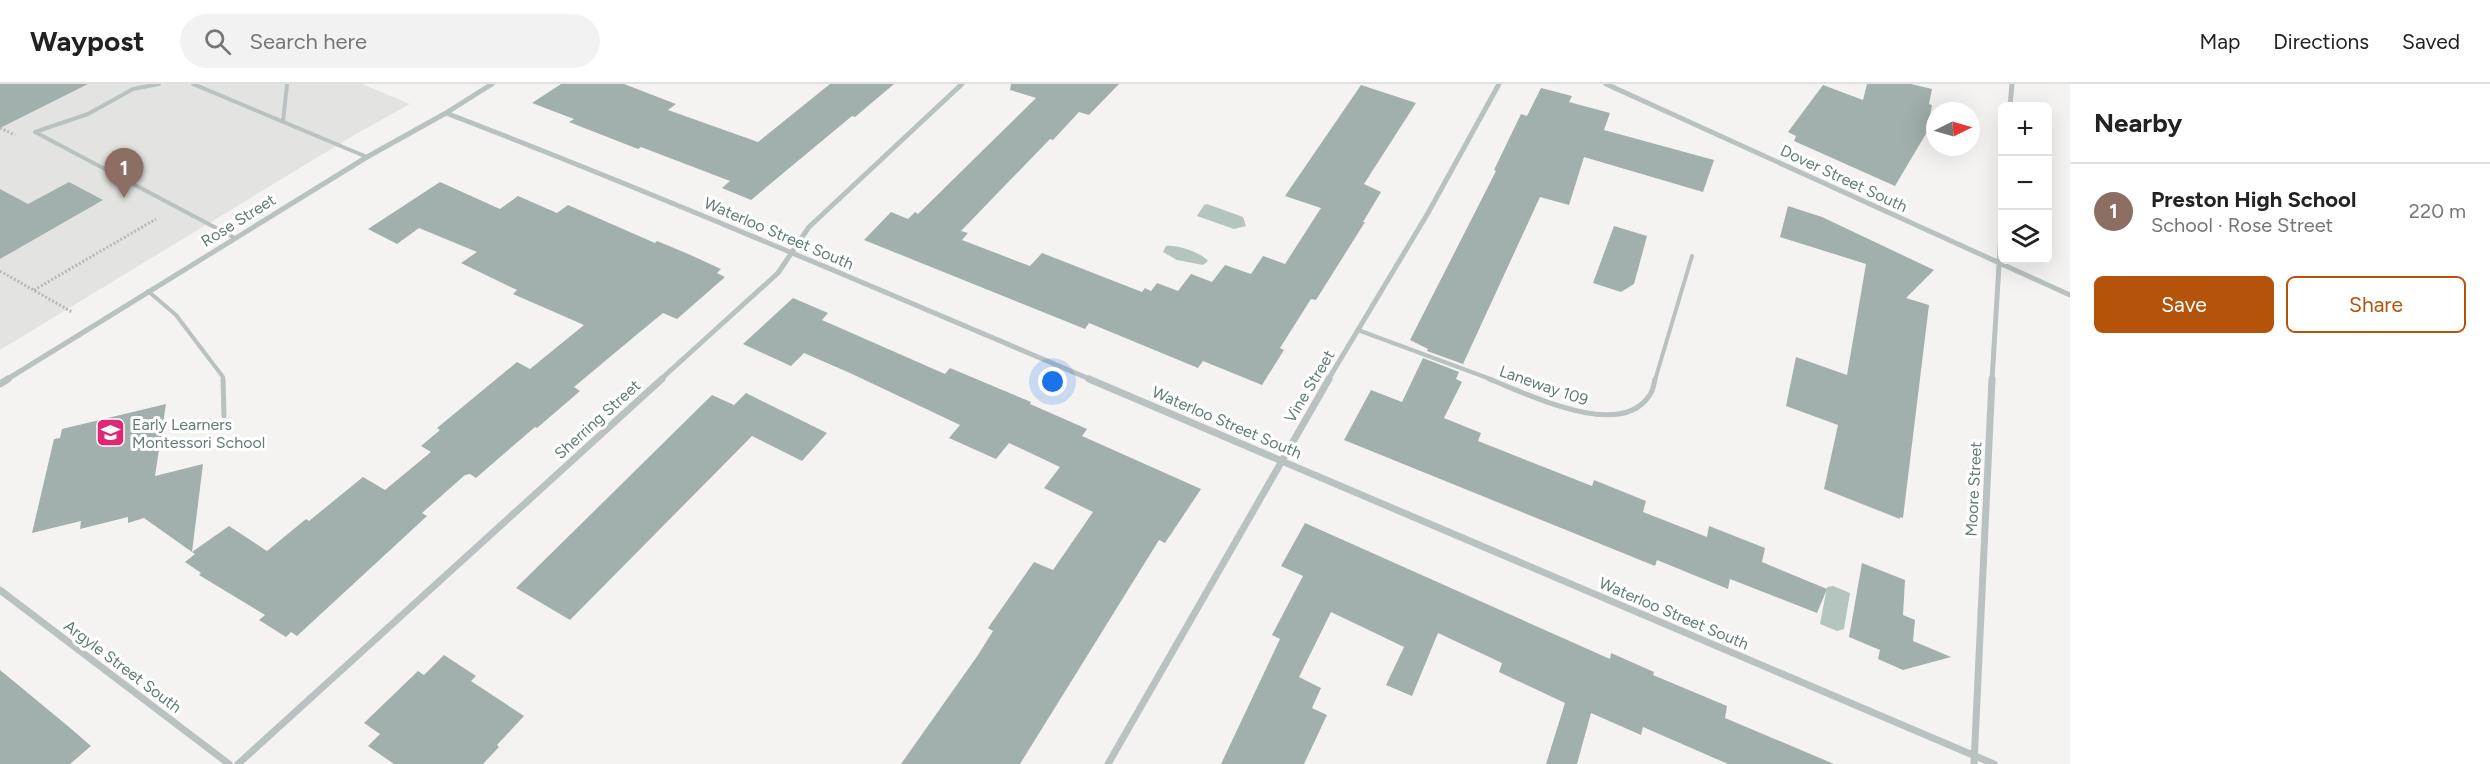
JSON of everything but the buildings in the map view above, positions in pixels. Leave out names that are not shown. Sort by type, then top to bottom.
[{"type":"street","name":"Rose Street","points":[[0,384],[367,157],[446,113],[492,84]]},
{"type":"street","name":"Sherring Street","points":[[238,764],[778,273],[809,227],[962,84]]},
{"type":"street","name":"Vine Street","points":[[1108,764],[1282,460],[1428,213],[1499,84]]},
{"type":"street","name":"Dover Street South","points":[[1606,84],[1998,262]]},
{"type":"street","points":[[2010,102],[2012,84]]},
{"type":"street","name":"Waterloo Street South","points":[[446,113],[791,252],[1994,764]]},
{"type":"street","name":"Moore Street","points":[[1974,764],[1998,262]]},
{"type":"street","name":"Dover Street South","points":[[2002,264],[2070,295]]},
{"type":"street","name":"Argyle Street South","points":[[0,590],[229,764]]},
{"type":"lane","points":[[159,84],[133,89],[88,114],[35,132],[235,238]]},
{"type":"lane","points":[[193,84],[367,157]]},
{"type":"lane","points":[[283,122],[287,84]]},
{"type":"lane","name":"Laneway 109","points":[[1358,330],[1572,410],[1596,415],[1619,415],[1638,408],[1650,396],[1692,256]]},
{"type":"lane","points":[[148,291],[176,315],[223,376],[224,416]]},
{"type":"path","points":[[34,290],[177,207]]},
{"type":"path","points":[[0,271],[72,312]]},
{"type":"shaded area","points":[[0,84],[362,84],[410,104],[351,137],[0,350]]},
{"type":"shaded area","points":[[1207,204],[1243,217],[1246,226],[1234,229],[1197,216]]},
{"type":"shaded area","points":[[1166,246],[1188,250],[1208,261],[1203,265],[1177,260],[1163,252]]},
{"type":"shaded area","points":[[1833,586],[1850,593],[1844,629],[1837,631],[1820,624],[1827,587]]},
{"type":"place","name":"Preston High School","points":[[124,198]]},
{"type":"place","name":"Early Learners Montessori School","points":[[111,433]]}]
